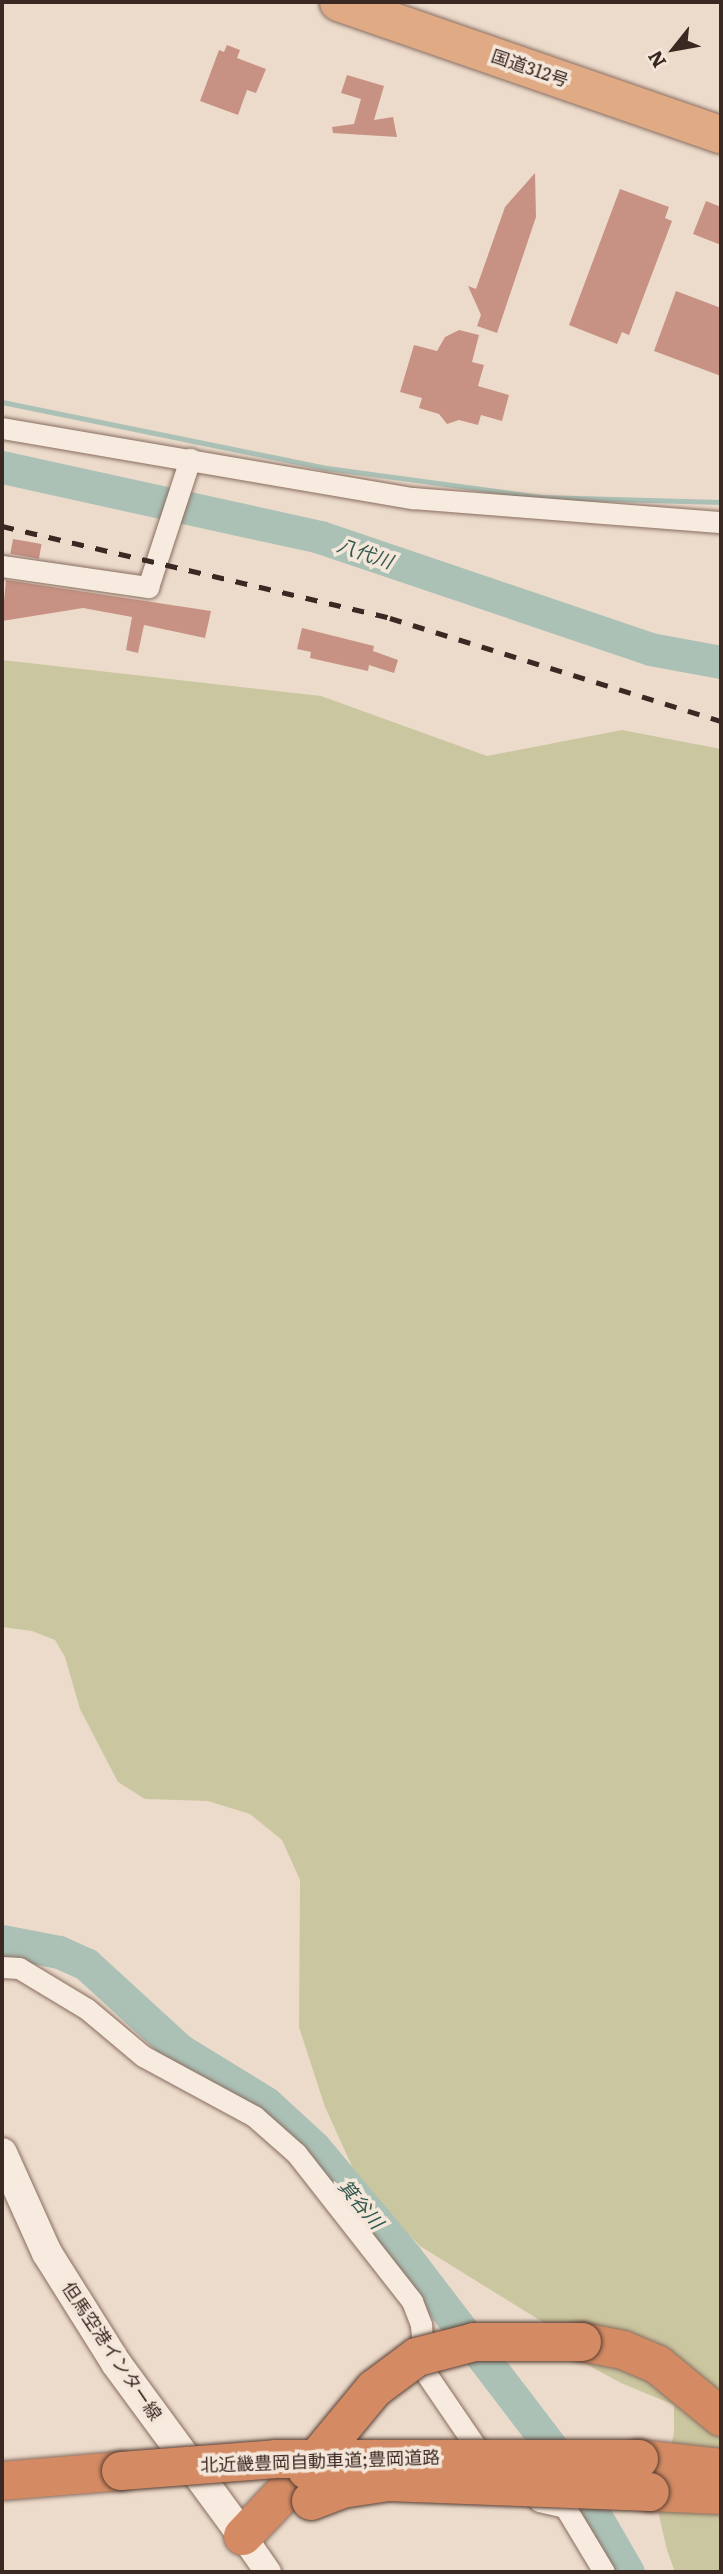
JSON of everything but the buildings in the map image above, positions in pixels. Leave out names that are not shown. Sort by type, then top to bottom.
[{"type":"highway","name":"国道312号","points":[[338,2],[721,135]]},
{"type":"highway","points":[[243,2536],[305,2489],[374,2389],[417,2357],[474,2342],[582,2342],[624,2350],[658,2365],[721,2417]]},
{"type":"highway","name":"北近畿豊岡自動車道;豊岡道路","points":[[2,2481],[276,2459],[645,2475]]},
{"type":"highway","points":[[305,2489],[342,2489],[388,2482],[645,2475],[721,2468]]},
{"type":"highway","points":[[645,2475],[721,2495]]},
{"type":"main road","name":"但馬空港インター線","points":[[2,2153],[47,2253],[67,2286],[116,2362],[243,2536]]},
{"type":"street","points":[[2,428],[413,498],[721,522]]},
{"type":"street","points":[[2,566],[148,587],[163,552],[190,459]]},
{"type":"street","points":[[2,1967],[19,1968],[87,2009],[143,2056],[254,2116],[275,2132],[347,2215],[412,2301],[421,2325],[425,2372],[509,2496],[565,2507],[604,2572]]},
{"type":"street","points":[[243,2536],[268,2572]]},
{"type":"shaded area","points":[[2,660],[321,696],[487,756],[622,730],[721,749],[721,2572],[675,2572],[667,2550],[657,2506],[674,2433],[674,2405],[621,2383],[562,2351],[549,2326],[420,2246],[361,2186],[325,2107],[299,2027],[300,1880],[282,1840],[250,1814],[208,1801],[145,1799],[118,1782],[80,1709],[65,1657],[55,1640],[32,1631],[2,1627]]},
{"type":"waterway","points":[[2,402],[327,468],[541,497],[721,502]]},
{"type":"waterway","name":"八代川","points":[[2,467],[320,537],[650,649],[721,662]]},
{"type":"waterway","name":"箕谷川","points":[[2,1941],[59,1952],[86,1964],[180,2050],[266,2103],[314,2147],[406,2257],[569,2470],[628,2572]]},
{"type":"railway","points":[[2,526],[390,618],[721,721]]}]
